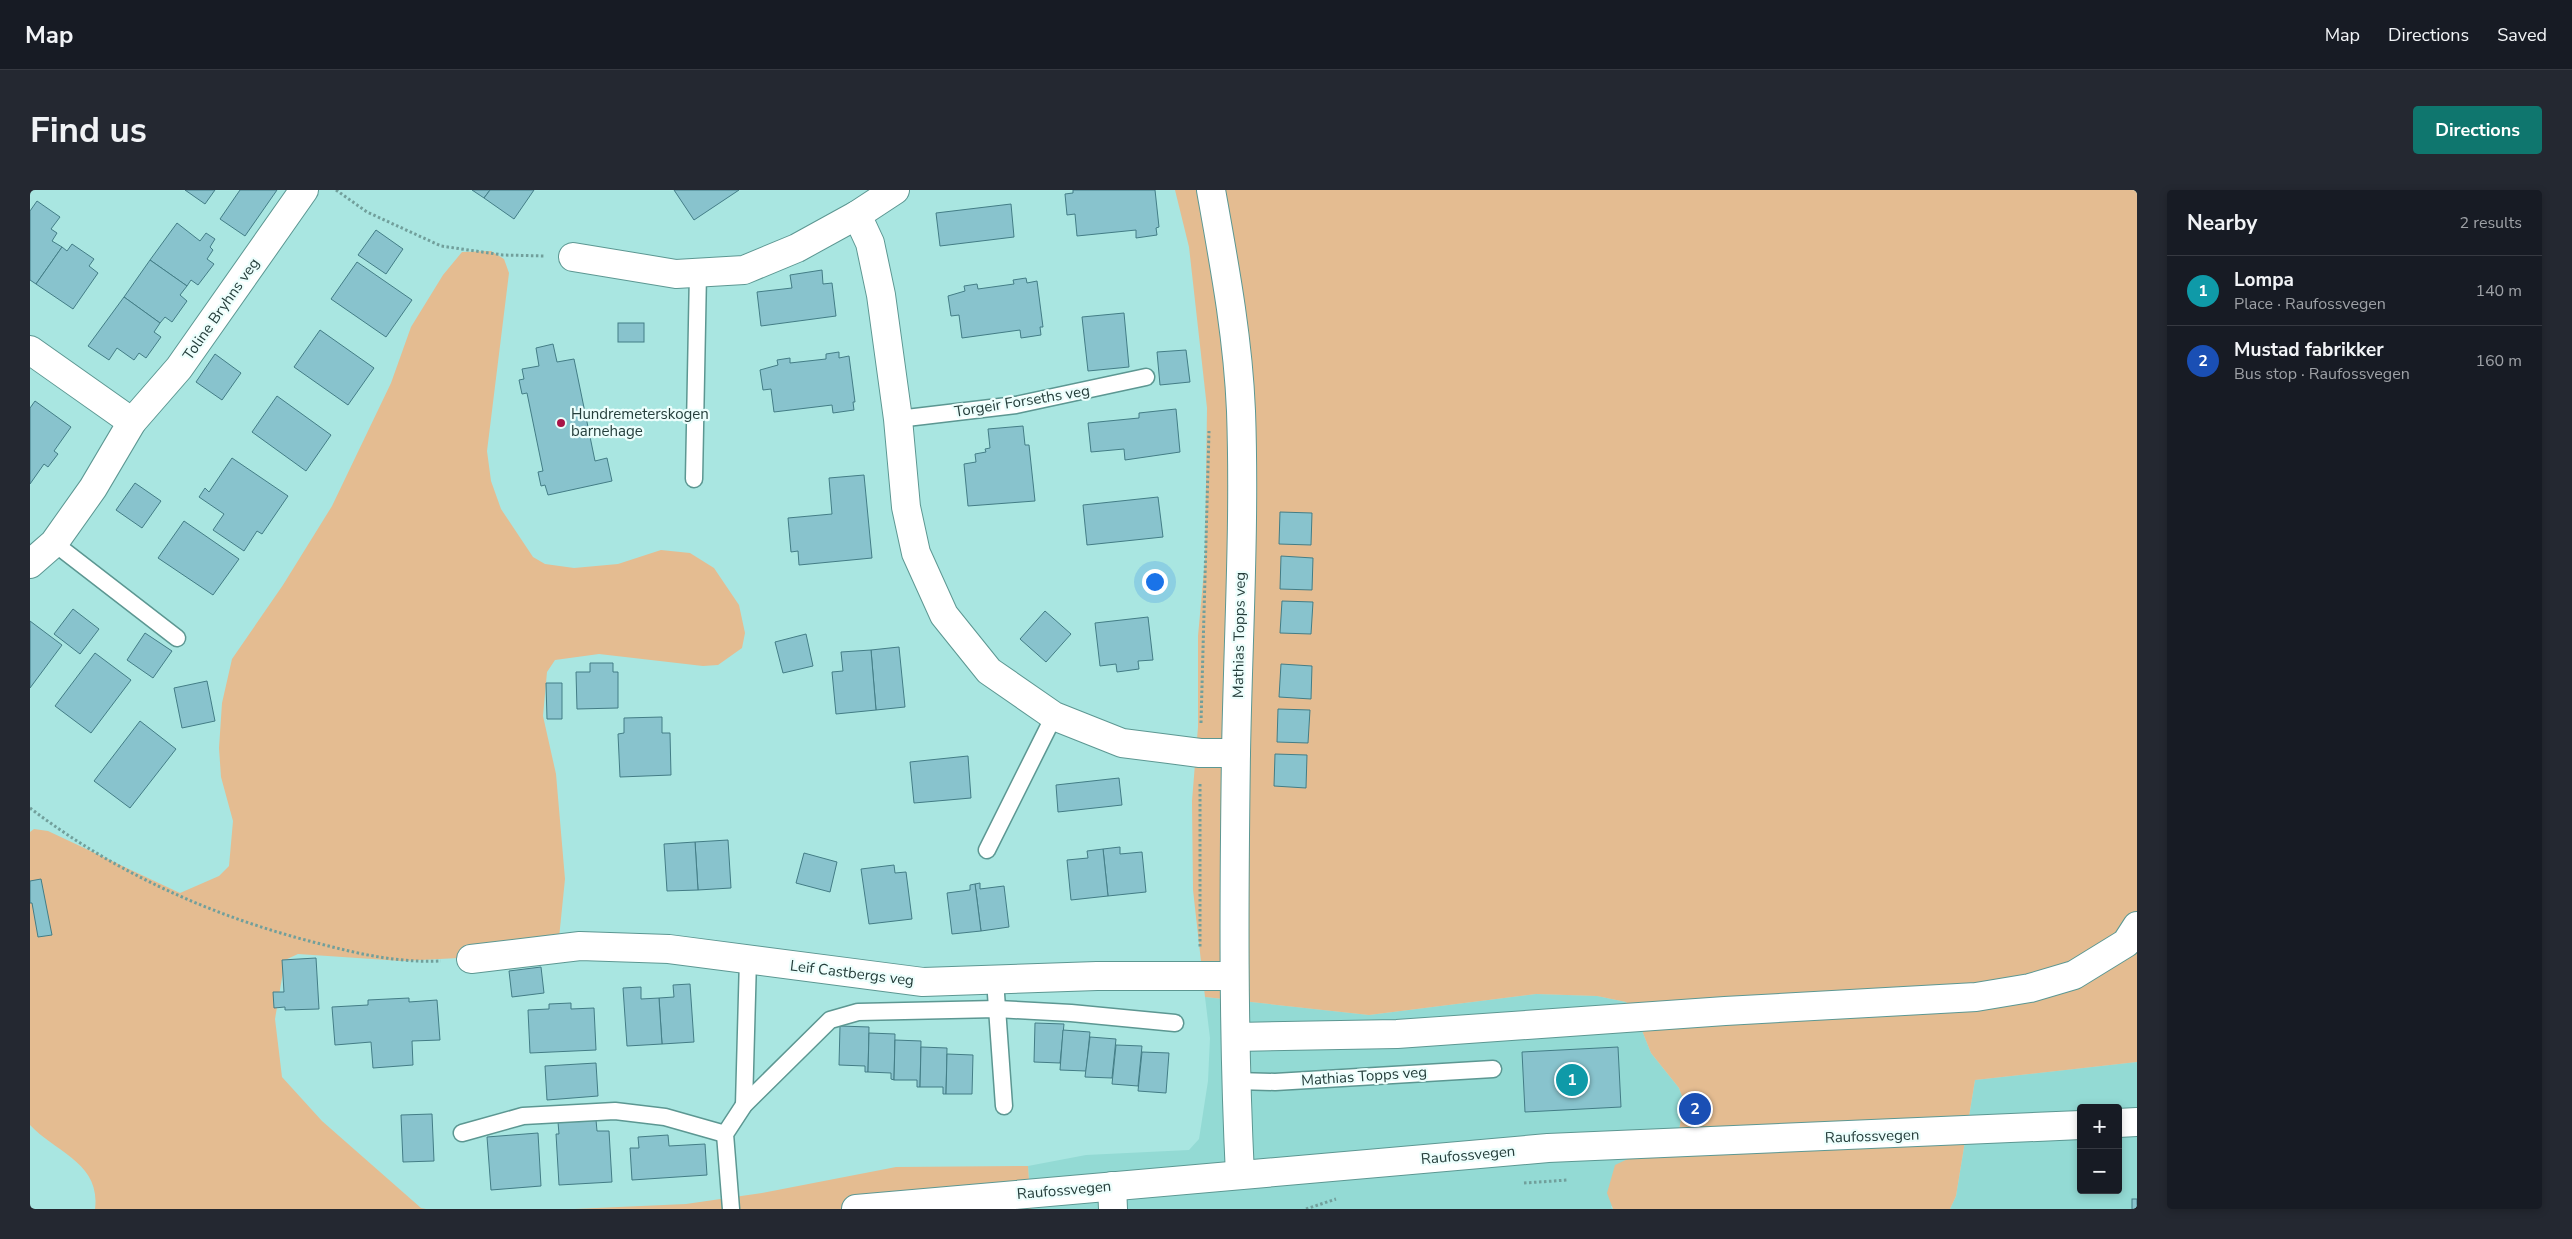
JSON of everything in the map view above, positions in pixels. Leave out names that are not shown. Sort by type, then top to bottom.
[{"type":"street","name":"Toline Bryhns veg","points":[[30,564],[54,544],[93,488],[132,422],[179,368],[304,190]]},
{"type":"street","points":[[573,258],[676,274],[744,270],[797,248],[857,215],[895,190]]},
{"type":"street","name":"Mathias Topps veg","points":[[1211,190],[1227,277],[1240,409],[1242,522],[1236,753],[1234,976],[1240,1175]]},
{"type":"street","points":[[857,215],[870,243],[881,295],[898,419],[906,507],[916,554],[944,615],[989,671],[1054,716],[1122,743],[1200,754],[1236,753]]},
{"type":"street","points":[[30,350],[132,422]]},
{"type":"street","points":[[1236,1037],[1397,1034],[1715,1012],[1976,997],[2030,988],[2074,975],[2126,943],[2137,926]]},
{"type":"street","name":"Leif Castbergs veg","points":[[472,959],[580,946],[669,949],[924,982],[1097,976],[1234,976]]},
{"type":"street","points":[[2122,1123],[2137,1122]]},
{"type":"street","name":"Raufossvegen","points":[[856,1209],[1113,1197],[1240,1175],[1548,1148],[2077,1125]]},
{"type":"lane","points":[[694,479],[698,272]]},
{"type":"lane","name":"Torgeir Forseths veg","points":[[898,419],[1016,405],[1146,377]]},
{"type":"lane","points":[[54,544],[177,638]]},
{"type":"lane","points":[[987,850],[1054,716]]},
{"type":"lane","points":[[744,1106],[748,959]]},
{"type":"lane","points":[[995,980],[1004,1106]]},
{"type":"lane","points":[[731,1209],[725,1134],[744,1106],[830,1020],[858,1012],[997,1009],[1071,1013],[1175,1023]]},
{"type":"lane","name":"Mathias Topps veg","points":[[1236,1082],[1275,1082],[1493,1069]]},
{"type":"lane","points":[[462,1133],[523,1116],[615,1111],[665,1117],[725,1134]]},
{"type":"path","points":[[336,190],[367,212],[441,246],[503,255],[573,258]]},
{"type":"path","points":[[1200,976],[1200,754],[1209,430]]},
{"type":"path","points":[[30,808],[125,870],[181,898],[275,932],[372,958],[422,962],[472,959]]},
{"type":"shaded area","points":[[1175,190],[2137,190],[2137,1062],[1975,1080],[1956,1196],[1950,1209],[1613,1209],[1607,1193],[1615,1165],[1668,1140],[1679,1130],[1684,1102],[1679,1088],[1651,1053],[1635,1013],[1626,1002],[1597,996],[1536,994],[1369,1015],[1205,997],[1193,890],[1192,801],[1198,727],[1198,636],[1205,560],[1207,408],[1189,247]]},
{"type":"shaded area","points":[[491,251],[504,259],[509,273],[487,451],[491,481],[501,509],[533,557],[545,564],[574,568],[618,564],[661,550],[690,553],[714,568],[739,605],[745,633],[742,648],[718,665],[703,666],[599,654],[555,660],[547,672],[543,716],[556,774],[565,879],[559,938],[536,954],[402,961],[298,954],[285,960],[275,1019],[282,1077],[322,1121],[421,1208],[426,1209],[95,1209],[95,1193],[91,1180],[84,1169],[30,1125],[30,832],[34,829],[48,831],[180,893],[219,876],[229,866],[233,821],[221,777],[219,748],[222,703],[232,659],[283,585],[332,506],[391,383],[411,327],[443,275],[462,252]]},
{"type":"shaded area","points":[[1536,994],[1597,996],[1626,1002],[1635,1013],[1651,1053],[1679,1088],[1684,1102],[1679,1130],[1611,1207],[1613,1209],[1031,1209],[1028,1166],[1086,1155],[1189,1150],[1199,1139],[1208,1081],[1210,1038],[1205,997],[1369,1015]]},
{"type":"shaded area","points":[[2137,1062],[2137,1209],[1950,1209],[1956,1196],[1975,1080]]},
{"type":"shaded area","points":[[1028,1166],[1031,1209],[574,1209],[686,1204],[762,1193],[896,1167]]},
{"type":"building","points":[[185,190],[215,190],[205,204]]},
{"type":"building","points":[[240,190],[277,190],[245,236],[220,219]]},
{"type":"building","points":[[472,190],[490,190],[484,198]]},
{"type":"building","points":[[490,190],[534,190],[514,219],[484,198]]},
{"type":"building","points":[[674,190],[739,190],[694,220]]},
{"type":"building","points":[[1073,190],[1155,190],[1159,227],[1156,228],[1157,235],[1136,238],[1136,230],[1077,236],[1075,214],[1067,215],[1065,194],[1073,193]]},
{"type":"building","points":[[37,201],[60,217],[51,229],[57,233],[52,241],[62,247],[36,284],[30,280],[30,211]]},
{"type":"building","points":[[1011,204],[1014,237],[940,246],[936,213]]},
{"type":"building","points":[[177,223],[200,241],[206,233],[215,239],[210,247],[213,250],[207,259],[214,264],[198,285],[191,280],[187,286],[150,260]]},
{"type":"building","points":[[376,230],[403,249],[386,274],[358,255]]},
{"type":"building","points":[[72,244],[94,259],[89,266],[98,273],[73,309],[36,284],[62,247],[67,251]]},
{"type":"building","points":[[150,260],[187,286],[180,295],[187,301],[172,322],[165,317],[160,323],[124,297]]},
{"type":"building","points":[[357,262],[412,300],[386,337],[331,299]]},
{"type":"building","points":[[822,270],[823,284],[832,283],[836,316],[761,326],[757,292],[792,288],[790,275]]},
{"type":"building","points":[[1026,278],[1027,283],[1037,281],[1043,327],[1040,327],[1041,335],[1021,338],[1020,330],[962,338],[959,315],[951,316],[948,296],[965,291],[964,286],[977,284],[978,289],[1014,284],[1013,280]]},
{"type":"building","points":[[124,297],[160,323],[154,332],[161,337],[146,358],[139,353],[134,360],[117,348],[109,360],[88,346]]},
{"type":"building","points":[[1124,313],[1129,367],[1088,371],[1082,317]]},
{"type":"building","points":[[618,323],[644,323],[644,342],[618,342]]},
{"type":"building","points":[[320,330],[374,368],[348,405],[294,367]]},
{"type":"building","points":[[553,344],[557,362],[574,359],[595,461],[607,458],[612,481],[548,495],[545,485],[541,486],[538,472],[543,471],[527,393],[522,394],[519,380],[524,379],[522,369],[539,366],[536,348]]},
{"type":"building","points":[[1186,350],[1190,382],[1160,385],[1157,352]]},
{"type":"building","points":[[839,352],[839,358],[849,356],[855,402],[853,402],[854,410],[833,413],[832,405],[774,412],[771,389],[763,390],[760,370],[778,365],[777,360],[790,358],[790,363],[826,359],[826,354]]},
{"type":"building","points":[[215,354],[241,373],[222,400],[196,382]]},
{"type":"building","points":[[277,396],[331,435],[306,471],[252,432]]},
{"type":"building","points":[[35,401],[71,427],[54,451],[58,454],[48,467],[44,464],[30,484],[30,408]]},
{"type":"building","points":[[1176,409],[1180,452],[1125,460],[1124,449],[1091,452],[1088,423],[1139,418],[1139,413]]},
{"type":"building","points":[[1023,426],[1025,445],[1029,445],[1035,501],[968,506],[964,464],[976,462],[975,454],[986,452],[985,449],[990,448],[988,429]]},
{"type":"building","points":[[232,458],[288,496],[262,534],[257,531],[244,551],[213,530],[224,514],[199,497],[205,488],[209,492]]},
{"type":"building","points":[[864,475],[872,558],[799,565],[798,551],[791,552],[788,518],[832,514],[829,478]]},
{"type":"building","points":[[135,483],[161,501],[142,528],[116,510]]},
{"type":"building","points":[[1158,497],[1163,537],[1087,545],[1083,505]]},
{"type":"building","points":[[1280,512],[1312,513],[1311,545],[1279,544]]},
{"type":"building","points":[[184,521],[239,559],[213,595],[158,558]]},
{"type":"building","points":[[1281,556],[1313,558],[1312,590],[1280,589]]},
{"type":"building","points":[[1282,601],[1313,602],[1311,634],[1280,633]]},
{"type":"building","points":[[73,609],[99,629],[80,654],[54,634]]},
{"type":"building","points":[[1045,611],[1071,634],[1046,662],[1020,639]]},
{"type":"building","points":[[1148,617],[1153,660],[1138,661],[1139,669],[1117,672],[1116,664],[1100,666],[1095,623]]},
{"type":"building","points":[[30,621],[62,645],[30,688]]},
{"type":"building","points":[[145,633],[172,651],[153,678],[127,660]]},
{"type":"building","points":[[806,634],[813,666],[783,673],[775,642]]},
{"type":"building","points":[[899,647],[905,707],[876,710],[871,650]]},
{"type":"building","points":[[871,650],[876,710],[836,714],[832,672],[843,671],[841,652]]},
{"type":"building","points":[[95,653],[131,680],[91,733],[55,706]]},
{"type":"building","points":[[590,663],[613,663],[613,672],[618,672],[618,708],[577,709],[576,672],[590,672]]},
{"type":"building","points":[[1281,664],[1312,666],[1311,699],[1279,697]]},
{"type":"building","points":[[207,681],[215,721],[182,728],[174,688]]},
{"type":"building","points":[[546,683],[562,683],[562,719],[547,719]]},
{"type":"building","points":[[1278,709],[1310,710],[1308,743],[1277,742]]},
{"type":"building","points":[[662,717],[662,733],[670,733],[671,775],[620,777],[618,734],[624,733],[624,718]]},
{"type":"building","points":[[140,721],[176,749],[130,808],[94,781]]},
{"type":"building","points":[[1275,754],[1307,755],[1306,788],[1274,786]]},
{"type":"building","points":[[968,756],[971,798],[914,803],[910,762]]},
{"type":"building","points":[[1119,778],[1122,805],[1058,812],[1056,785]]},
{"type":"building","points":[[728,840],[731,888],[698,890],[695,842]]},
{"type":"building","points":[[695,842],[698,890],[667,891],[664,844]]},
{"type":"building","points":[[1120,847],[1120,854],[1142,852],[1146,892],[1108,896],[1103,849]]},
{"type":"building","points":[[1103,849],[1108,896],[1071,900],[1067,860],[1088,858],[1087,851]]},
{"type":"building","points":[[804,853],[837,862],[830,892],[796,883]]},
{"type":"building","points":[[894,865],[895,873],[906,872],[912,919],[869,924],[861,869]]},
{"type":"building","points":[[41,879],[52,935],[38,937],[32,903],[30,903],[30,881]]},
{"type":"building","points":[[980,883],[980,889],[1004,886],[1009,927],[981,931],[975,884]]},
{"type":"building","points":[[975,884],[981,931],[952,934],[947,893],[970,890],[970,885]]},
{"type":"building","points":[[316,958],[319,1009],[285,1010],[285,1007],[274,1008],[273,992],[284,992],[282,960]]},
{"type":"building","points":[[541,967],[544,993],[512,997],[509,971]]},
{"type":"building","points":[[690,984],[694,1042],[662,1044],[659,998],[674,997],[673,985]]},
{"type":"building","points":[[641,987],[641,999],[659,998],[662,1044],[627,1046],[623,988]]},
{"type":"building","points":[[409,998],[409,1002],[437,1000],[440,1040],[412,1041],[413,1065],[373,1068],[371,1042],[335,1045],[332,1007],[368,1005],[368,1000]]},
{"type":"building","points":[[571,1003],[571,1009],[594,1008],[596,1050],[530,1053],[528,1010],[549,1009],[549,1004]]},
{"type":"building","points":[[1035,1023],[1064,1024],[1060,1063],[1034,1062]]},
{"type":"building","points":[[840,1026],[869,1027],[868,1072],[865,1072],[865,1066],[839,1065]]},
{"type":"building","points":[[1063,1030],[1090,1032],[1086,1071],[1060,1070]]},
{"type":"building","points":[[869,1033],[895,1034],[894,1080],[891,1079],[891,1073],[868,1072]]},
{"type":"building","points":[[1090,1037],[1116,1039],[1112,1078],[1085,1077]]},
{"type":"building","points":[[895,1040],[921,1041],[920,1087],[917,1087],[917,1080],[894,1080]]},
{"type":"building","points":[[1116,1045],[1142,1046],[1138,1086],[1112,1084]]},
{"type":"building","points":[[921,1047],[947,1048],[946,1094],[943,1094],[943,1087],[920,1087]]},
{"type":"building","points":[[1618,1047],[1621,1107],[1525,1112],[1522,1052]]},
{"type":"building","points":[[1142,1052],[1169,1053],[1166,1093],[1138,1091]]},
{"type":"building","points":[[947,1054],[973,1055],[972,1094],[946,1094]]},
{"type":"building","points":[[596,1063],[598,1096],[547,1100],[545,1066]]},
{"type":"building","points":[[432,1114],[434,1161],[403,1162],[401,1115]]},
{"type":"building","points":[[596,1120],[597,1131],[609,1131],[612,1182],[559,1185],[556,1134],[559,1134],[558,1122]]},
{"type":"building","points":[[538,1133],[541,1186],[491,1190],[487,1137]]},
{"type":"building","points":[[668,1135],[669,1146],[705,1144],[707,1175],[632,1180],[630,1148],[639,1148],[638,1137]]},
{"type":"building","points":[[2132,1199],[2137,1199],[2137,1209],[2132,1209]]},
{"type":"place","name":"Hundremeterskogen barnehage","points":[[561,423]]},
{"type":"place","name":"Lompa","points":[[1572,1080]]},
{"type":"place","name":"Mustad fabrikker","points":[[1695,1109]]}]
